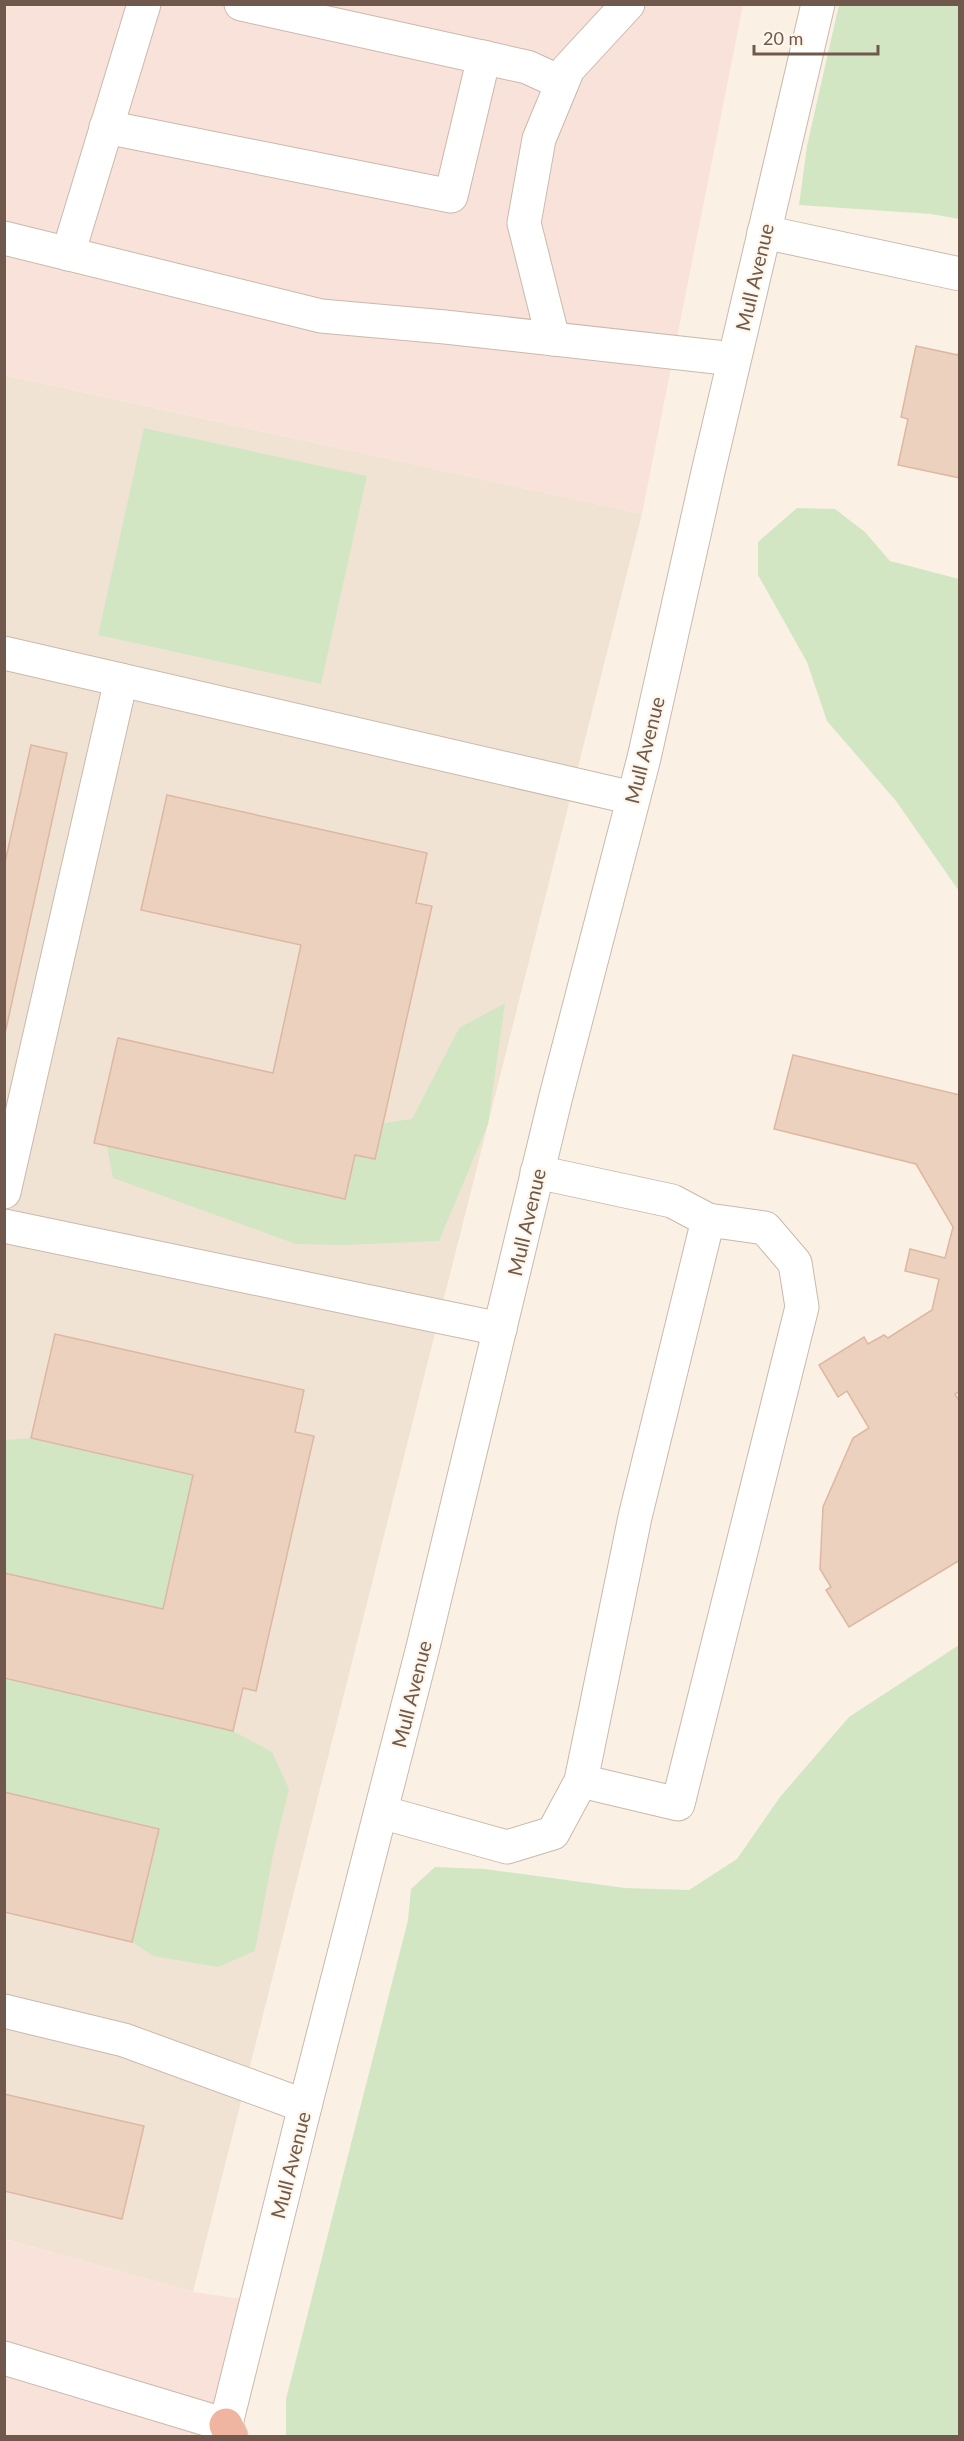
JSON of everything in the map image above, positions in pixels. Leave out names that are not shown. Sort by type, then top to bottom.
[{"type":"street","points":[[68,254],[144,4]]},
{"type":"street","points":[[241,4],[527,67],[562,83]]},
{"type":"street","points":[[553,339],[524,223],[539,139],[568,69],[628,4]]},
{"type":"street","name":"Mull Avenue","points":[[227,2433],[305,2106],[381,1812],[537,1172],[633,798],[818,4]]},
{"type":"street","points":[[106,127],[451,196],[484,57]]},
{"type":"street","points":[[764,232],[960,274]]},
{"type":"street","points":[[4,238],[321,316],[734,359]]},
{"type":"street","points":[[4,653],[633,798]]},
{"type":"street","points":[[4,1192],[121,680]]},
{"type":"street","points":[[537,1172],[672,1201],[708,1220],[765,1228],[795,1263],[802,1307],[678,1804],[581,1781]]},
{"type":"street","points":[[381,1812],[507,1847],[553,1833],[581,1781],[635,1517],[708,1220]]},
{"type":"street","points":[[4,1226],[500,1329]]},
{"type":"street","points":[[4,2011],[124,2040],[305,2106]]},
{"type":"street","points":[[4,2358],[227,2433]]},
{"type":"shaded area","points":[[5,5],[743,5],[642,514],[5,375]]},
{"type":"shaded area","points":[[4,375],[642,514],[193,2292],[5,2239]]},
{"type":"shaded area","points":[[4,2239],[193,2292],[256,2301],[225,2436],[5,2436]]},
{"type":"green space","points":[[839,5],[959,5],[959,219],[931,214],[799,205],[807,146]]},
{"type":"green space","points":[[144,428],[367,476],[321,684],[98,635]]},
{"type":"green space","points":[[797,508],[835,509],[865,532],[890,561],[959,579],[959,891],[896,801],[827,721],[807,662],[758,575],[758,542]]},
{"type":"green space","points":[[505,1003],[488,1124],[439,1241],[344,1245],[296,1244],[113,1178],[107,1146],[345,1199],[355,1155],[375,1159],[383,1123],[412,1119],[459,1028]]},
{"type":"green space","points":[[31,1438],[193,1475],[163,1609],[5,1573],[5,1440]]},
{"type":"green space","points":[[959,1645],[959,2436],[286,2436],[286,2399],[408,1920],[411,1889],[435,1867],[485,1869],[625,1888],[689,1890],[737,1859],[780,1797],[849,1717]]},
{"type":"green space","points":[[5,1678],[233,1731],[272,1752],[289,1789],[273,1855],[255,1951],[218,1967],[153,1956],[132,1942],[159,1829],[5,1792]]},
{"type":"building","points":[[916,346],[958,355],[960,346],[960,478],[898,465],[908,419],[901,417]]},
{"type":"building","points":[[31,745],[67,753],[4,1038],[4,867]]},
{"type":"building","points":[[167,795],[427,853],[416,903],[432,906],[375,1159],[355,1155],[345,1199],[94,1143],[118,1038],[273,1073],[301,945],[141,910]]},
{"type":"building","points":[[793,1055],[960,1095],[960,1391],[955,1394],[960,1402],[960,1560],[849,1627],[826,1590],[831,1587],[820,1569],[823,1507],[853,1438],[869,1428],[847,1391],[838,1397],[819,1365],[864,1337],[868,1344],[884,1335],[888,1338],[932,1310],[939,1279],[905,1271],[910,1249],[945,1258],[953,1227],[916,1164],[774,1129]]},
{"type":"building","points":[[55,1334],[304,1390],[295,1432],[314,1436],[256,1691],[243,1688],[233,1731],[4,1678],[4,1573],[163,1609],[193,1475],[31,1438]]},
{"type":"building","points":[[4,1792],[159,1829],[132,1942],[4,1912]]},
{"type":"building","points":[[4,2094],[144,2126],[122,2219],[4,2191]]}]
